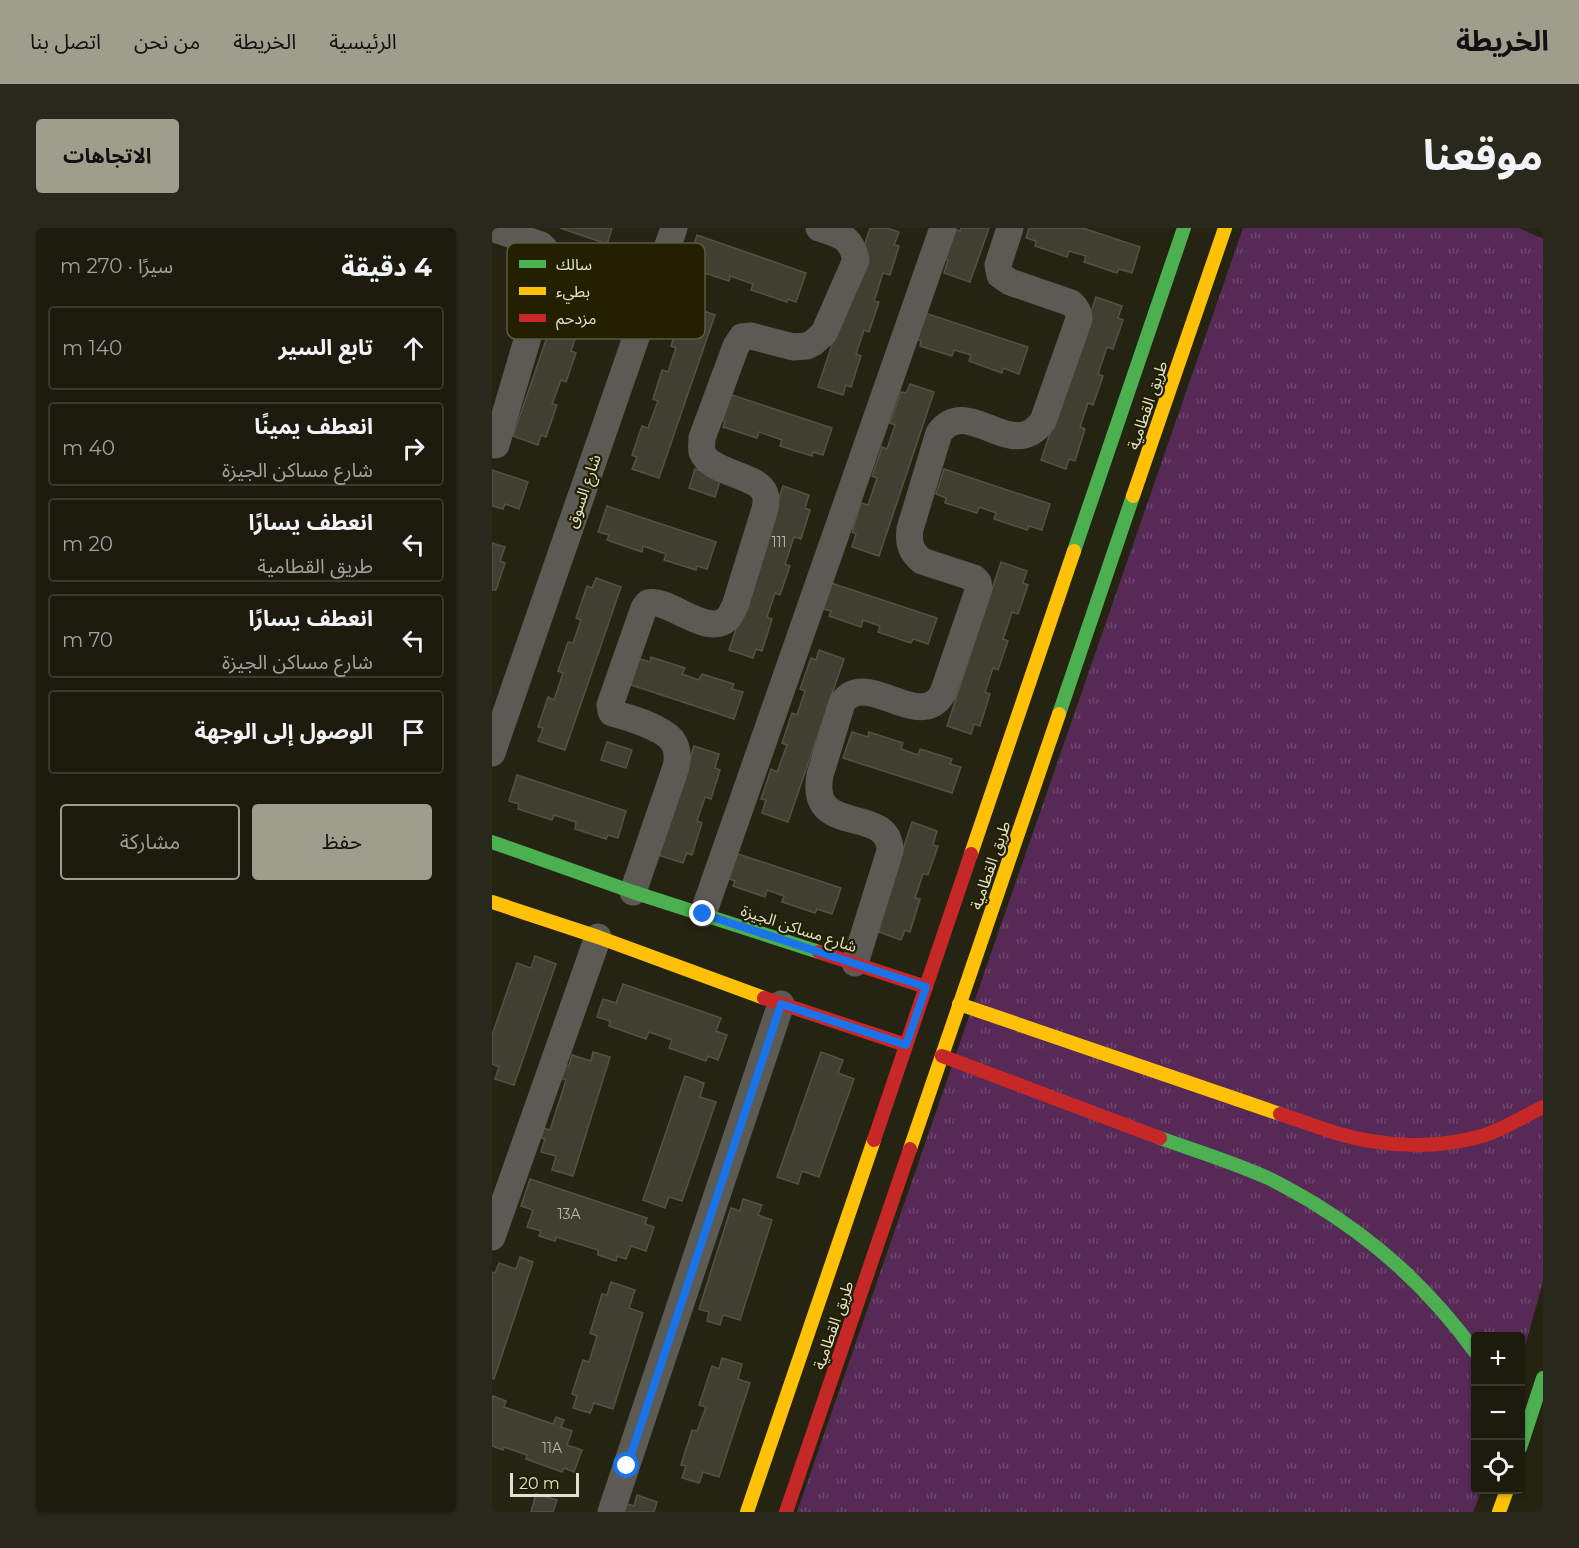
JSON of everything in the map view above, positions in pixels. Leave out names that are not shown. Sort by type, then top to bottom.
[{"type":"street","points":[[492,228],[536,243]]},
{"type":"street","name":"شارع السوق","points":[[669,243],[674,228]]},
{"type":"street","points":[[633,892],[678,758],[672,740],[656,728],[612,713],[610,705],[644,608],[648,603],[656,603],[712,624],[721,623],[728,618],[735,606],[765,508],[765,494],[762,488],[751,481],[713,465],[707,460],[701,448],[702,438],[736,346],[742,337],[751,336],[800,348],[813,343],[824,333],[856,260],[849,241],[819,228]]},
{"type":"street","points":[[703,914],[943,228]]},
{"type":"street","points":[[855,963],[890,851],[890,844],[885,832],[832,813],[824,806],[819,796],[819,775],[842,703],[850,694],[861,692],[924,707],[930,706],[940,698],[979,588],[974,578],[922,561],[910,547],[908,538],[910,529],[939,433],[950,422],[958,420],[966,420],[1011,436],[1030,434],[1037,429],[1043,421],[1079,319],[1076,307],[1071,303],[1010,282],[1000,275],[998,265],[1010,228]]},
{"type":"street","name":"طريق القطامية","points":[[747,1512],[1184,228]]},
{"type":"street","name":"طريق القطامية","points":[[786,1512],[1225,228]]},
{"type":"street","points":[[496,445],[527,339]]},
{"type":"street","name":"شارع السوق","points":[[492,753],[636,339]]},
{"type":"street","name":"شارع مساكن الجيزة","points":[[492,842],[633,892],[926,987]]},
{"type":"street","points":[[492,902],[598,937],[781,1004],[906,1045]]},
{"type":"street","points":[[492,1237],[598,937]]},
{"type":"street","points":[[611,1512],[781,1004]]},
{"type":"street","points":[[959,1004],[1336,1134],[1364,1141],[1417,1146],[1467,1140],[1491,1133],[1543,1107]]},
{"type":"street","points":[[942,1056],[1268,1178],[1298,1193],[1381,1250],[1430,1297],[1471,1347]]},
{"type":"street","points":[[1525,1429],[1543,1378]]},
{"type":"street","points":[[1499,1512],[1506,1494]]},
{"type":"green space","points":[[1243,228],[1519,228],[1543,239],[1543,1282],[1525,1346],[1525,1332],[1471,1332],[1471,1494],[1480,1494],[1473,1512],[797,1512]]},
{"type":"building","points":[[560,228],[612,228],[607,243]]},
{"type":"building","points":[[870,228],[887,228],[899,232],[894,245],[899,246],[890,275],[883,273],[874,301],[879,302],[869,332],[864,330],[856,354],[861,356],[851,387],[846,385],[843,395],[818,387]]},
{"type":"building","points":[[961,228],[989,228],[970,282],[944,273],[948,260],[943,258],[953,229],[960,231]]},
{"type":"building","points":[[1029,228],[1083,228],[1140,247],[1132,273],[1119,269],[1117,273],[1084,262],[1086,256],[1069,251],[1067,257],[1035,246],[1036,241],[1026,238]]},
{"type":"building","points":[[697,235],[806,273],[796,302],[788,299],[787,302],[751,290],[753,284],[730,276],[729,281],[705,273],[705,243],[694,243]]},
{"type":"building","points":[[1096,297],[1122,306],[1118,318],[1123,320],[1113,349],[1107,347],[1098,374],[1103,376],[1093,405],[1088,403],[1080,427],[1085,429],[1075,461],[1069,459],[1066,469],[1041,460]]},
{"type":"building","points":[[705,311],[715,315],[659,478],[632,469],[637,457],[632,455],[642,426],[648,428],[658,401],[653,399],[662,370],[668,372],[676,348],[671,346],[673,339],[705,339]]},
{"type":"building","points":[[919,311],[1028,347],[1019,374],[1003,368],[1002,373],[969,361],[971,355],[954,350],[952,356],[920,346],[921,341],[911,337]]},
{"type":"building","points":[[546,339],[575,339],[571,351],[576,353],[566,382],[561,380],[552,404],[557,405],[546,437],[541,435],[538,445],[513,436]]},
{"type":"building","points":[[910,384],[934,392],[879,556],[852,547],[856,534],[852,532],[861,503],[868,505],[877,478],[872,476],[882,447],[887,449],[895,425],[890,423],[901,392],[906,393]]},
{"type":"building","points":[[723,392],[832,428],[823,455],[813,452],[812,456],[780,446],[782,440],[759,432],[757,438],[723,427],[725,421],[714,418]]},
{"type":"building","points":[[695,469],[721,478],[715,497],[689,488]]},
{"type":"building","points":[[944,469],[1050,504],[1042,530],[1029,526],[1027,530],[994,519],[996,513],[979,507],[977,513],[945,503],[946,498],[936,494]]},
{"type":"building","points":[[492,470],[528,482],[519,509],[505,504],[503,509],[492,506]]},
{"type":"building","points":[[783,486],[809,495],[805,508],[810,510],[801,539],[794,537],[785,564],[790,566],[780,595],[775,593],[767,617],[772,619],[762,651],[756,649],[753,658],[729,650]]},
{"type":"building","points":[[607,506],[716,542],[707,569],[697,566],[696,570],[664,560],[666,554],[643,546],[642,552],[607,540],[609,535],[598,532]]},
{"type":"building","points":[[492,543],[505,547],[500,561],[505,563],[496,590],[492,590]]},
{"type":"building","points":[[1001,562],[1027,571],[1023,583],[1028,585],[1018,614],[1012,612],[1003,639],[1008,641],[998,670],[993,668],[985,692],[990,694],[980,726],[974,724],[971,734],[947,726]]},
{"type":"building","points":[[596,578],[621,587],[565,750],[538,741],[543,728],[538,727],[548,697],[554,700],[563,673],[558,671],[568,642],[573,643],[581,620],[576,618],[587,586],[592,588]]},
{"type":"building","points":[[828,582],[937,618],[928,644],[913,639],[911,643],[878,632],[880,626],[863,620],[861,627],[829,616],[831,611],[820,608]]},
{"type":"building","points":[[819,650],[844,659],[788,822],[762,813],[766,800],[761,799],[771,769],[777,772],[787,745],[782,743],[792,713],[797,715],[805,691],[800,689],[811,658],[816,660]]},
{"type":"building","points":[[634,657],[650,662],[651,657],[685,668],[682,674],[699,680],[702,674],[734,684],[732,689],[743,692],[734,719],[625,683]]},
{"type":"building","points":[[852,732],[868,737],[869,732],[903,743],[901,749],[918,755],[920,749],[952,759],[950,764],[961,767],[952,793],[843,758]]},
{"type":"building","points":[[607,742],[632,750],[626,768],[601,760]]},
{"type":"building","points":[[694,746],[719,754],[715,768],[720,770],[711,799],[705,797],[697,821],[702,823],[692,855],[687,853],[683,863],[658,855]]},
{"type":"building","points":[[517,775],[626,811],[618,838],[608,835],[606,839],[575,829],[576,822],[554,815],[552,820],[518,809],[519,804],[509,801]]},
{"type":"building","points":[[912,822],[937,831],[933,845],[938,846],[928,875],[923,874],[915,898],[920,899],[910,932],[905,930],[901,940],[876,931]]},
{"type":"building","points":[[732,852],[841,888],[832,914],[817,909],[815,913],[782,902],[784,896],[767,890],[765,897],[733,886],[735,881],[724,877]]},
{"type":"building","points":[[535,956],[556,964],[514,1085],[495,1079],[499,1067],[492,1064],[492,1035],[517,963],[531,968]]},
{"type":"building","points":[[623,984],[721,1018],[716,1031],[727,1035],[718,1060],[708,1056],[706,1061],[669,1048],[672,1040],[649,1032],[646,1039],[609,1026],[610,1021],[597,1017],[603,999],[616,1003]]},
{"type":"building","points":[[593,1052],[610,1057],[573,1176],[552,1170],[556,1156],[541,1152],[545,1139],[541,1138],[544,1128],[550,1130],[566,1080],[560,1078],[564,1065],[569,1066],[572,1055],[591,1061]]},
{"type":"building","points":[[821,1052],[843,1060],[838,1073],[854,1079],[819,1177],[802,1171],[798,1184],[777,1177]]},
{"type":"building","points":[[685,1076],[704,1083],[700,1097],[716,1102],[682,1201],[669,1197],[665,1208],[643,1200]]},
{"type":"building","points":[[530,1179],[647,1218],[645,1224],[654,1227],[646,1251],[631,1246],[626,1259],[617,1256],[616,1261],[598,1255],[598,1250],[556,1237],[555,1241],[539,1236],[541,1231],[527,1227],[533,1210],[521,1206]]},
{"type":"building","points":[[743,1199],[762,1205],[758,1215],[772,1220],[740,1320],[723,1315],[720,1325],[707,1321],[709,1312],[699,1309],[731,1208],[740,1211]]},
{"type":"building","points":[[520,1257],[533,1262],[494,1379],[492,1378],[492,1272],[495,1273],[499,1263],[516,1269]]},
{"type":"building","points":[[611,1282],[635,1290],[629,1308],[643,1313],[613,1409],[594,1403],[590,1413],[573,1408],[577,1396],[572,1394],[583,1360],[589,1362],[597,1336],[590,1333],[602,1294],[607,1295]]},
{"type":"building","points":[[722,1358],[742,1364],[738,1379],[750,1383],[719,1477],[703,1472],[699,1483],[682,1478],[686,1466],[681,1465],[692,1430],[697,1431],[706,1407],[699,1405],[712,1366],[719,1369]]},
{"type":"building","points":[[493,1396],[506,1401],[504,1407],[553,1424],[556,1417],[564,1420],[561,1427],[572,1431],[567,1445],[582,1450],[574,1472],[564,1468],[562,1472],[526,1459],[527,1455],[504,1447],[503,1450],[492,1446]]},
{"type":"building","points":[[536,1494],[557,1500],[553,1512],[531,1512]]},
{"type":"building","points":[[637,1495],[657,1502],[654,1512],[624,1512],[627,1504],[634,1506]]},
{"type":"traffic: fast","points":[[1074,551],[1184,228]]},
{"type":"traffic: fast","points":[[1059,714],[1133,496]]},
{"type":"traffic: fast","points":[[492,842],[633,892],[819,952]]},
{"type":"traffic: fast","points":[[1160,1138],[1268,1178],[1336,1218],[1381,1251],[1422,1288],[1471,1347]]},
{"type":"traffic: fast","points":[[1523,1440],[1543,1378]]},
{"type":"traffic: slow","points":[[1133,496],[1225,228]]},
{"type":"traffic: slow","points":[[971,854],[1074,551]]},
{"type":"traffic: slow","points":[[910,1149],[1059,714]]},
{"type":"traffic: slow","points":[[492,902],[598,937],[764,998]]},
{"type":"traffic: slow","points":[[959,1004],[1280,1114]]},
{"type":"traffic: slow","points":[[747,1512],[874,1140]]},
{"type":"traffic: slow","points":[[1499,1512],[1506,1494]]},
{"type":"traffic: jam","points":[[874,1140],[971,854]]},
{"type":"traffic: jam","points":[[819,952],[926,987]]},
{"type":"traffic: jam","points":[[764,998],[906,1045]]},
{"type":"traffic: jam","points":[[942,1056],[1160,1138]]},
{"type":"traffic: jam","points":[[1280,1114],[1354,1138],[1391,1144],[1430,1145],[1485,1135],[1543,1107]]},
{"type":"traffic: jam","points":[[786,1512],[910,1149]]},
{"type":"route","points":[[627,1466],[781,1004],[906,1045],[926,987],[703,914]]}]
